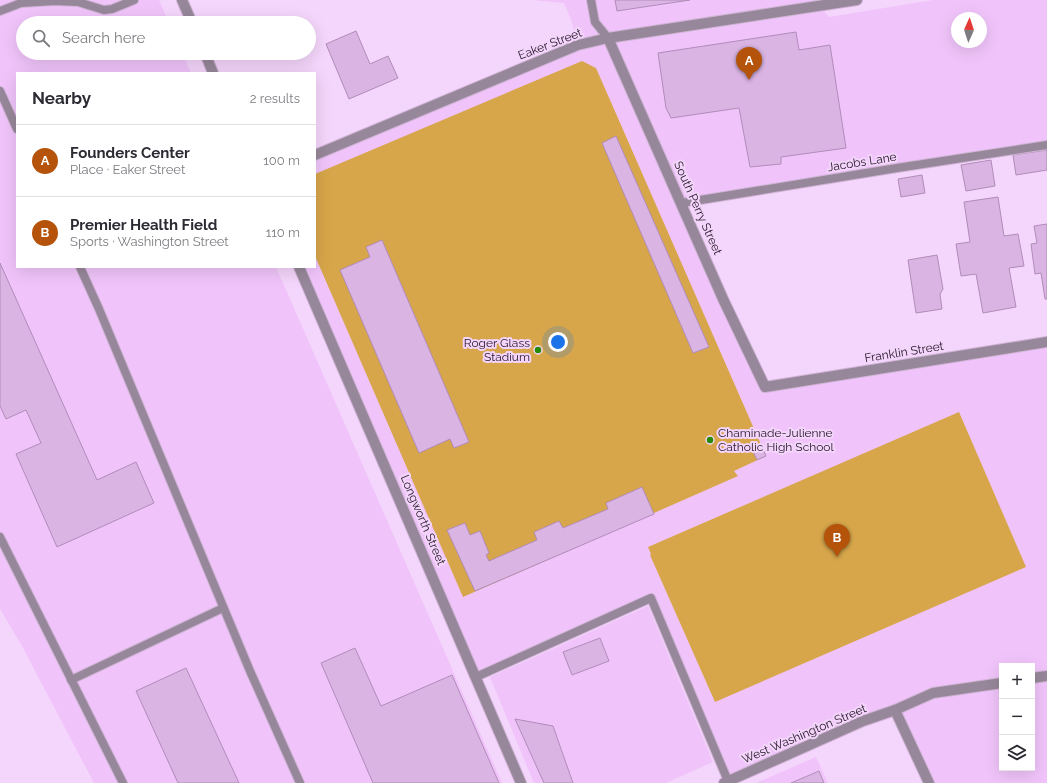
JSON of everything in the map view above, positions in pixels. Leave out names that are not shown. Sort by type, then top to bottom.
[{"type":"street","points":[[182,0],[189,16]]},
{"type":"street","name":"Eaker Street","points":[[316,155],[578,45],[608,38],[857,0]]},
{"type":"street","name":"South Perry Street","points":[[608,38],[723,299],[765,387]]},
{"type":"street","points":[[208,60],[213,72]]},
{"type":"street","name":"Longworth Street","points":[[299,268],[521,783]]},
{"type":"street","name":"Franklin Street","points":[[765,387],[1047,342]]},
{"type":"street","points":[[1035,678],[1047,676]]},
{"type":"street","name":"West Washington Street","points":[[726,782],[863,721],[895,710],[933,693],[999,683]]},
{"type":"street","points":[[895,710],[929,783]]},
{"type":"lane","points":[[0,11],[21,3],[55,1],[78,2],[104,10],[112,9],[134,0]]},
{"type":"lane","points":[[591,0],[595,22],[608,38]]},
{"type":"lane","points":[[0,91],[16,127]]},
{"type":"lane","name":"Jacobs Lane","points":[[682,203],[1047,145]]},
{"type":"lane","points":[[80,268],[102,316],[223,608],[300,783]]},
{"type":"lane","points":[[0,537],[123,783]]},
{"type":"lane","points":[[476,677],[651,598],[726,782]]},
{"type":"lane","points":[[71,680],[223,608]]},
{"type":"shaded area","points":[[0,0],[159,0],[166,16],[16,16],[16,60],[185,60],[191,72],[16,72],[16,268],[276,268],[502,783],[94,783],[22,646],[0,609]]},
{"type":"shaded area","name":"Chaminade-Julienne Catholic High School","points":[[532,0],[819,0],[820,6],[829,17],[933,0],[1047,0],[1047,145],[682,203],[765,387],[1047,342],[1047,783],[929,783],[895,710],[728,781],[651,598],[476,677],[299,268],[316,268],[316,155],[578,45],[571,19],[564,3]]},
{"type":"shaded area","name":"Roger Glass Stadium","points":[[582,61],[596,68],[766,456],[734,471],[738,476],[463,597],[316,258],[316,174]]},
{"type":"shaded area","points":[[959,412],[1026,567],[715,702],[650,555],[651,554],[648,547]]},
{"type":"shaded area","points":[[648,606],[713,762],[666,783],[534,783],[490,677]]},
{"type":"shaded area","points":[[816,757],[828,783],[756,783]]},
{"type":"building","points":[[615,0],[690,0],[617,11]]},
{"type":"building","points":[[356,31],[370,64],[388,56],[398,78],[349,99],[326,44]]},
{"type":"building","points":[[796,32],[799,50],[830,45],[846,148],[781,157],[781,164],[750,167],[739,108],[671,118],[666,108],[658,53]]},
{"type":"building","points":[[616,136],[709,347],[693,353],[602,143]]},
{"type":"building","points":[[1047,150],[1047,170],[1016,175],[1013,155]]},
{"type":"building","points":[[991,160],[995,186],[966,191],[961,165]]},
{"type":"building","points":[[922,175],[925,193],[901,197],[898,179]]},
{"type":"building","points":[[998,197],[1004,236],[1018,234],[1024,266],[1009,268],[1016,307],[983,313],[976,274],[961,276],[956,244],[970,242],[964,202]]},
{"type":"building","points":[[1047,224],[1047,299],[1045,299],[1041,273],[1035,274],[1031,244],[1037,243],[1034,226]]},
{"type":"building","points":[[382,240],[469,442],[454,448],[450,439],[419,453],[340,270],[370,257],[366,247]]},
{"type":"building","points":[[937,255],[943,289],[940,294],[942,309],[916,313],[908,260]]},
{"type":"building","points":[[0,263],[97,480],[136,462],[154,503],[57,547],[16,454],[41,443],[26,410],[6,419],[0,406]]},
{"type":"building","points":[[761,445],[766,456],[757,460],[752,449]]},
{"type":"building","points":[[642,487],[654,514],[475,591],[447,530],[465,523],[470,535],[480,531],[489,553],[486,555],[489,561],[537,540],[534,532],[559,521],[563,528],[608,509],[606,503]]},
{"type":"building","points":[[600,638],[609,661],[572,675],[563,652]]},
{"type":"building","points":[[355,648],[381,706],[452,675],[499,783],[373,783],[321,663]]},
{"type":"building","points":[[186,668],[239,783],[178,783],[136,691]]},
{"type":"building","points":[[515,719],[553,726],[573,783],[544,783]]},
{"type":"building","points":[[819,771],[824,783],[791,783]]},
{"type":"place","name":"Founders Center","points":[[749,80]]},
{"type":"place","name":"Roger Glass Stadium","points":[[538,350]]},
{"type":"place","name":"Chaminade-Julienne Catholic High School","points":[[710,440]]},
{"type":"place","name":"Premier Health Field","points":[[837,557]]}]
